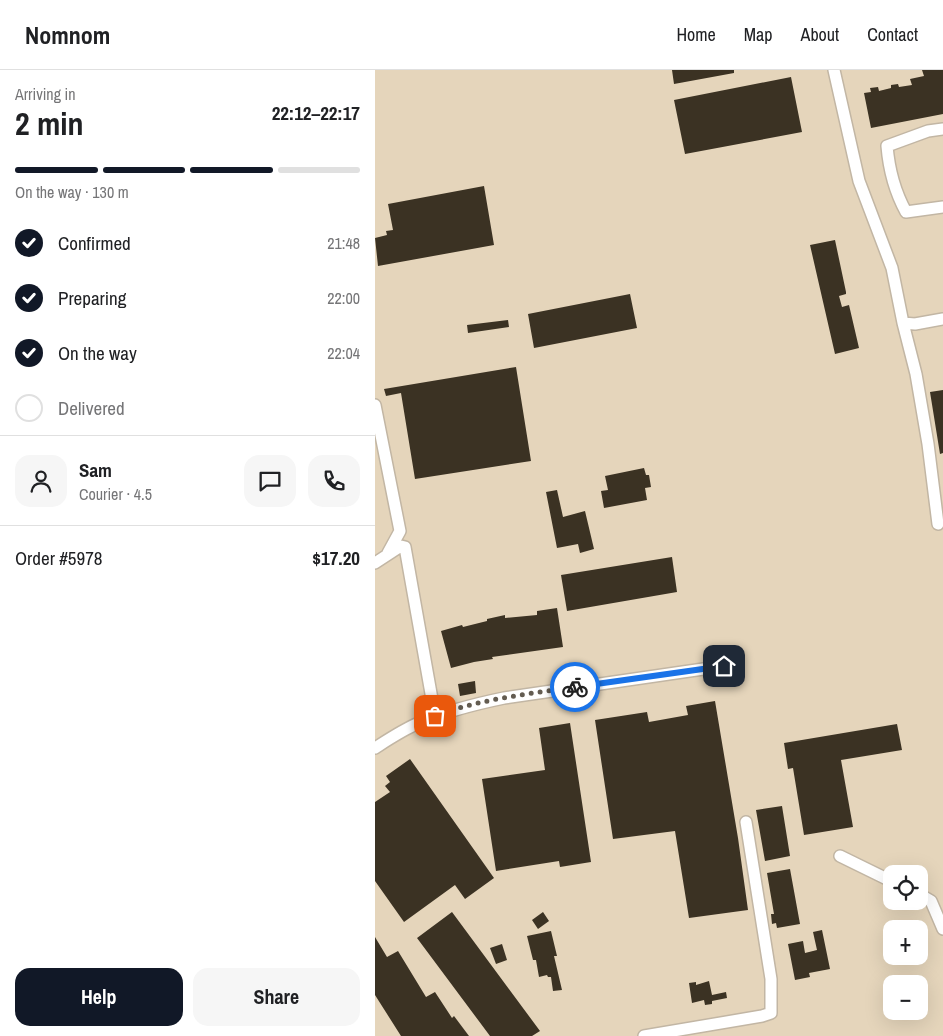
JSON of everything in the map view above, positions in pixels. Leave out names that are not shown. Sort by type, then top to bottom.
[{"type":"street","points":[[835,70],[859,181],[892,268],[916,374],[937,524]]},
{"type":"street","points":[[943,129],[928,131],[887,146],[889,164],[899,199],[906,212],[943,207]]},
{"type":"street","points":[[903,323],[915,324],[943,319]]},
{"type":"street","points":[[375,405],[400,531],[387,555]]},
{"type":"street","points":[[375,563],[401,546],[405,547],[435,716]]},
{"type":"street","points":[[375,748],[417,723],[448,711],[505,698],[724,666]]},
{"type":"street","points":[[644,1036],[763,1016],[771,1012],[771,979],[746,822]]},
{"type":"street","points":[[840,856],[883,877]]},
{"type":"street","points":[[928,898],[931,900],[943,929]]},
{"type":"shaded area","points":[[375,70],[943,70],[943,1036],[375,1036]]},
{"type":"building","points":[[672,70],[734,70],[734,73],[674,84]]},
{"type":"building","points":[[922,70],[943,70],[943,114],[871,128],[864,93],[871,92],[870,88],[878,87],[879,91],[891,88],[891,85],[898,84],[899,87],[912,85],[910,79],[924,76]]},
{"type":"building","points":[[791,77],[802,132],[685,154],[674,100]]},
{"type":"building","points":[[484,186],[494,245],[378,266],[375,238],[387,235],[386,231],[393,230],[388,204]]},
{"type":"building","points":[[835,240],[846,292],[846,294],[839,296],[842,307],[849,305],[859,348],[835,354],[810,245]]},
{"type":"building","points":[[630,294],[637,328],[534,348],[528,314]]},
{"type":"building","points":[[508,320],[509,327],[468,333],[467,325]]},
{"type":"building","points":[[516,367],[531,461],[415,479],[401,393],[386,396],[384,389]]},
{"type":"building","points":[[943,390],[943,453],[940,454],[930,392]]},
{"type":"building","points":[[644,468],[646,475],[649,475],[651,487],[645,488],[647,500],[604,508],[601,491],[608,490],[605,476]]},
{"type":"building","points":[[557,490],[563,517],[585,511],[594,549],[580,553],[578,544],[557,548],[546,492]]},
{"type":"building","points":[[672,557],[677,592],[567,611],[561,575]]},
{"type":"building","points":[[557,608],[563,647],[492,657],[493,659],[451,668],[441,631],[505,615],[505,618],[537,615],[537,611]]},
{"type":"building","points":[[475,681],[476,693],[460,696],[458,684]]},
{"type":"building","points":[[715,701],[748,910],[689,918],[675,831],[613,839],[595,720],[647,712],[649,722],[688,715],[686,706]]},
{"type":"building","points":[[570,723],[591,862],[560,867],[559,861],[496,871],[482,779],[545,770],[539,728]]},
{"type":"building","points":[[897,724],[902,750],[841,760],[853,827],[804,835],[793,768],[788,769],[784,743]]},
{"type":"building","points":[[410,759],[494,878],[465,899],[455,885],[404,922],[375,881],[375,802],[390,792],[385,786],[390,782],[386,776]]},
{"type":"building","points":[[782,806],[790,856],[765,861],[756,810]]},
{"type":"building","points":[[790,869],[800,924],[777,928],[776,923],[772,924],[771,914],[774,914],[767,873]]},
{"type":"building","points":[[452,912],[540,1031],[532,1036],[490,1036],[417,938]]},
{"type":"building","points":[[543,912],[549,921],[538,929],[532,920]]},
{"type":"building","points":[[822,930],[830,969],[809,973],[810,977],[795,980],[788,944],[803,941],[805,953],[817,950],[813,932]]},
{"type":"building","points":[[551,931],[557,956],[554,956],[562,990],[553,991],[551,977],[547,975],[539,977],[536,960],[533,960],[527,936]]},
{"type":"building","points":[[375,937],[387,957],[398,951],[426,997],[435,992],[452,1018],[454,1016],[469,1036],[401,1036],[375,995]]},
{"type":"building","points":[[502,944],[507,960],[496,964],[490,948]]},
{"type":"building","points":[[709,981],[712,995],[726,992],[727,998],[712,1001],[712,1004],[705,1005],[704,1000],[692,1003],[689,983],[696,982],[696,985]]},
{"type":"way so far","points":[[435,716],[448,711],[505,698],[575,687]]},
{"type":"route","points":[[575,687],[724,666]]}]
